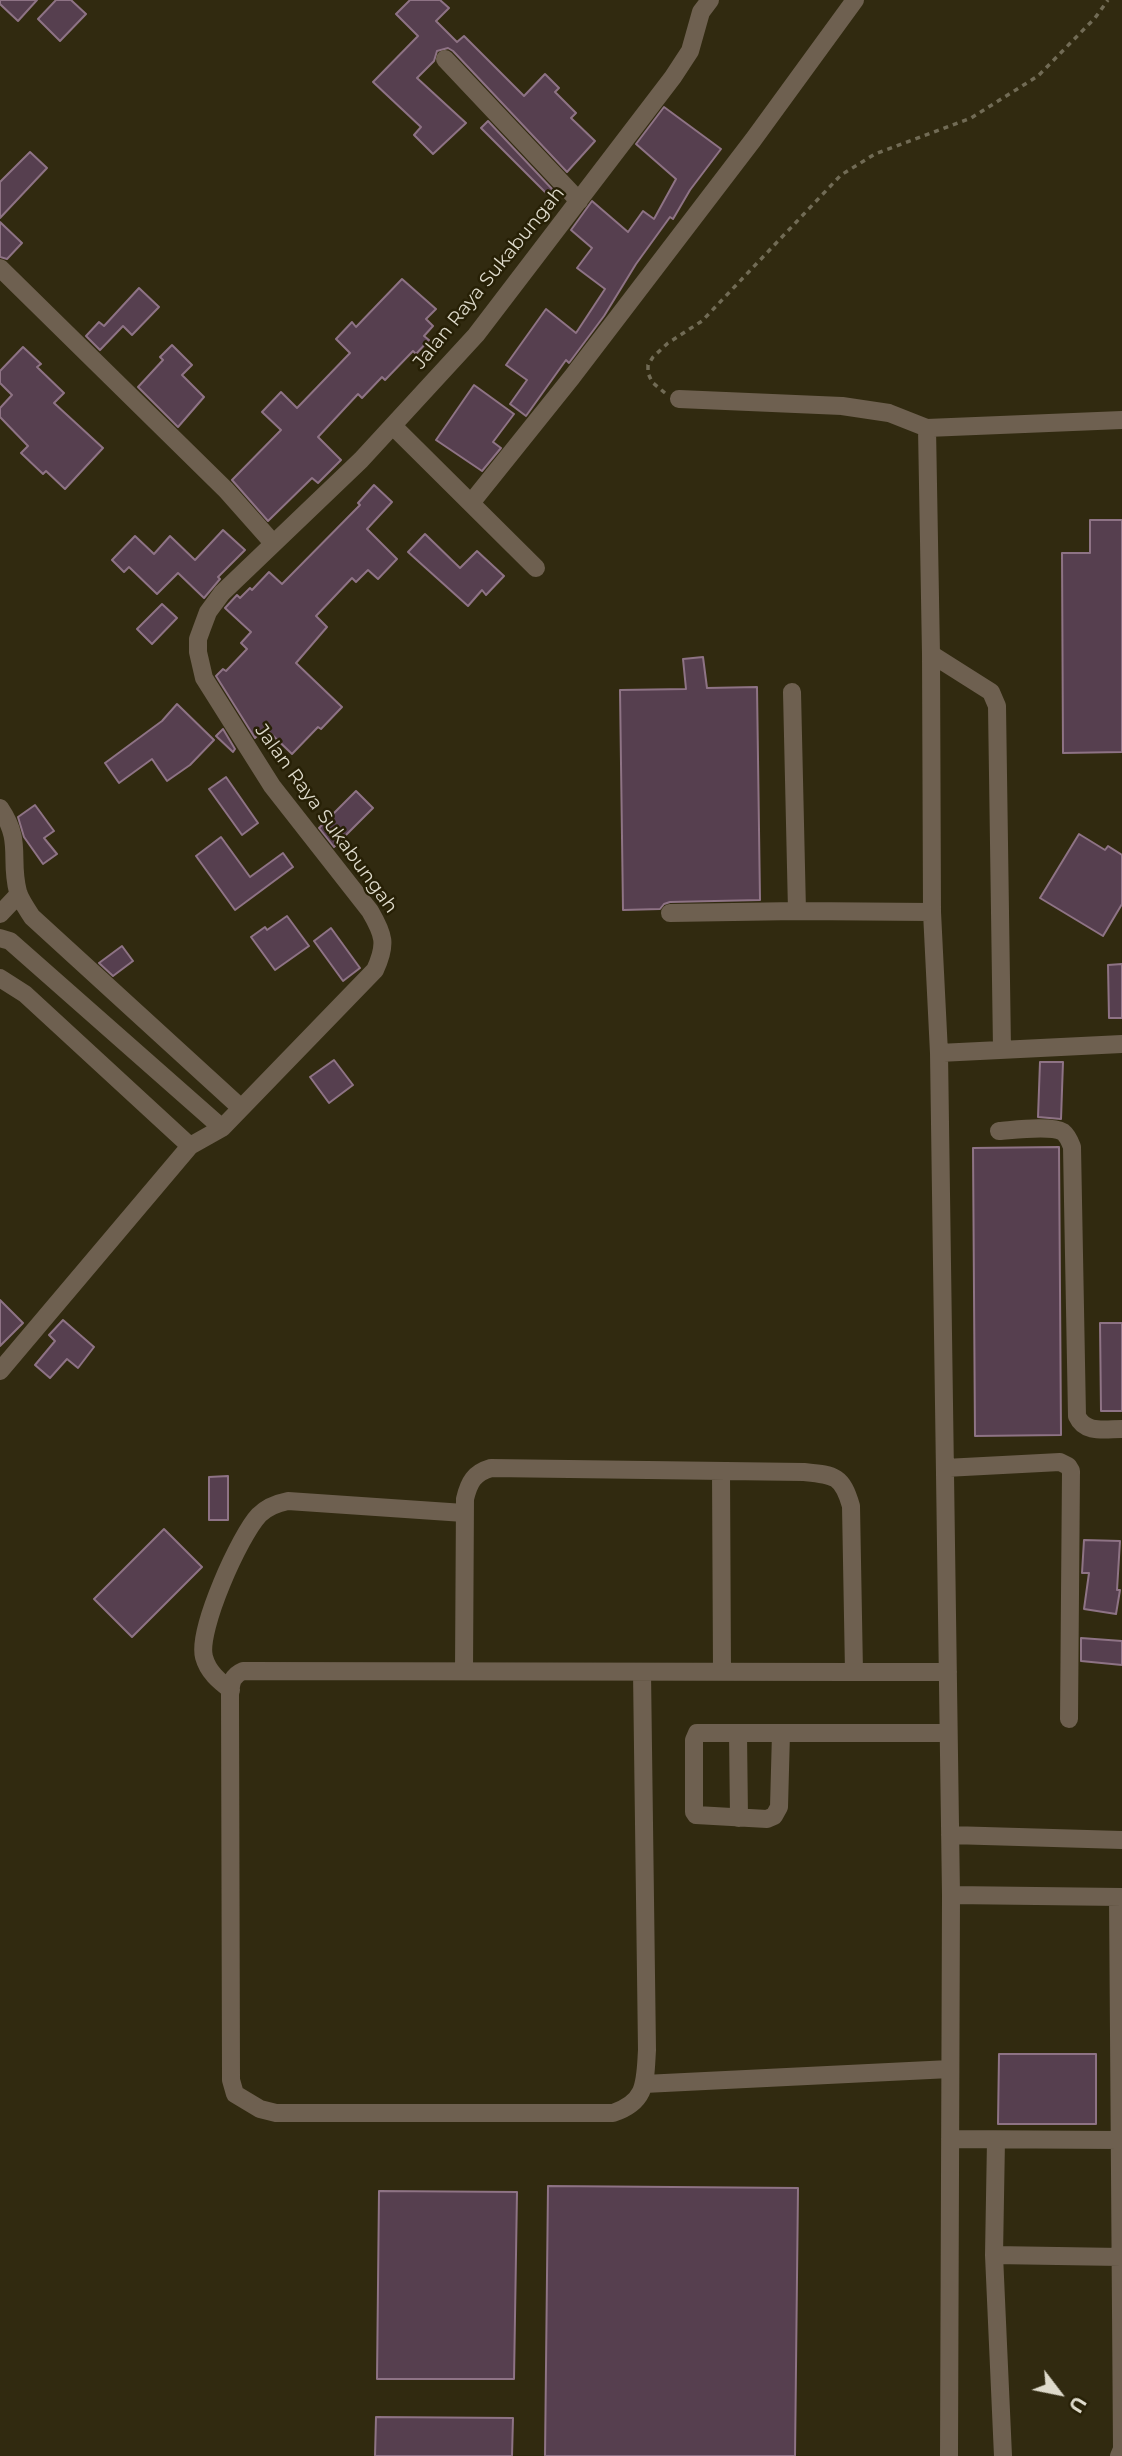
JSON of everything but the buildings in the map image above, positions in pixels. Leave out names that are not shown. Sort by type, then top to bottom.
[{"type":"street","points":[[471,503],[565,387],[753,140],[855,0]]},
{"type":"street","name":"Jalan Raya Sukabungah","points":[[0,1371],[190,1146],[222,1128],[375,970],[384,952],[382,931],[370,911],[272,786],[204,678],[198,639],[208,612],[222,593],[352,470],[475,335],[690,51],[701,4]]},
{"type":"street","points":[[445,59],[579,201]]},
{"type":"street","points":[[0,268],[226,490],[273,543]]},
{"type":"street","points":[[679,399],[842,405],[889,413],[927,428],[1122,420]]},
{"type":"street","points":[[393,426],[536,568]]},
{"type":"street","points":[[927,428],[932,912],[939,1053],[951,1895],[949,2456]]},
{"type":"street","points":[[931,654],[991,692],[997,706],[1002,1049]]},
{"type":"street","points":[[792,691],[797,911]]},
{"type":"street","points":[[0,808],[9,821],[15,839],[19,894],[32,917],[241,1108]]},
{"type":"street","points":[[0,914],[19,894]]},
{"type":"street","points":[[670,913],[932,912]]},
{"type":"street","points":[[0,937],[10,941],[222,1128]]},
{"type":"street","points":[[0,978],[25,994],[190,1146]]},
{"type":"street","points":[[939,1053],[1122,1044]]},
{"type":"street","points":[[999,1131],[1054,1129],[1069,1138],[1072,1147],[1077,1416],[1080,1423],[1090,1429],[1122,1429]]},
{"type":"street","points":[[945,1468],[1060,1462],[1068,1465],[1071,1471],[1069,1718]]},
{"type":"street","points":[[464,1671],[465,1499],[473,1477],[491,1468],[829,1475],[845,1487],[850,1506],[854,1672]]},
{"type":"street","points":[[721,1471],[722,1672]]},
{"type":"street","points":[[231,1690],[216,1679],[209,1668],[204,1657],[203,1644],[207,1622],[220,1584],[252,1523],[261,1512],[276,1504],[300,1501],[464,1513]]},
{"type":"street","points":[[642,1672],[647,2050],[644,2084],[638,2100],[613,2113],[276,2113],[260,2109],[235,2094],[231,2080],[231,1690],[236,1674],[243,1671],[948,1672]]},
{"type":"street","points":[[738,1733],[739,1818]]},
{"type":"street","points":[[781,1734],[779,1807],[776,1813],[767,1819],[698,1816],[694,1812],[695,1734],[948,1733]]},
{"type":"street","points":[[950,1835],[1122,1840]]},
{"type":"street","points":[[951,1895],[1120,1897],[1122,2449],[1119,2456]]},
{"type":"street","points":[[644,2084],[950,2069]]},
{"type":"street","points":[[950,2139],[1120,2140]]},
{"type":"street","points":[[996,2140],[994,2255],[1003,2456]]},
{"type":"street","points":[[994,2255],[1121,2257]]},
{"type":"path","points":[[679,399],[661,391],[652,382],[648,373],[653,357],[668,343],[702,321],[841,175],[876,154],[971,118],[1038,76],[1095,18],[1108,0]]}]
